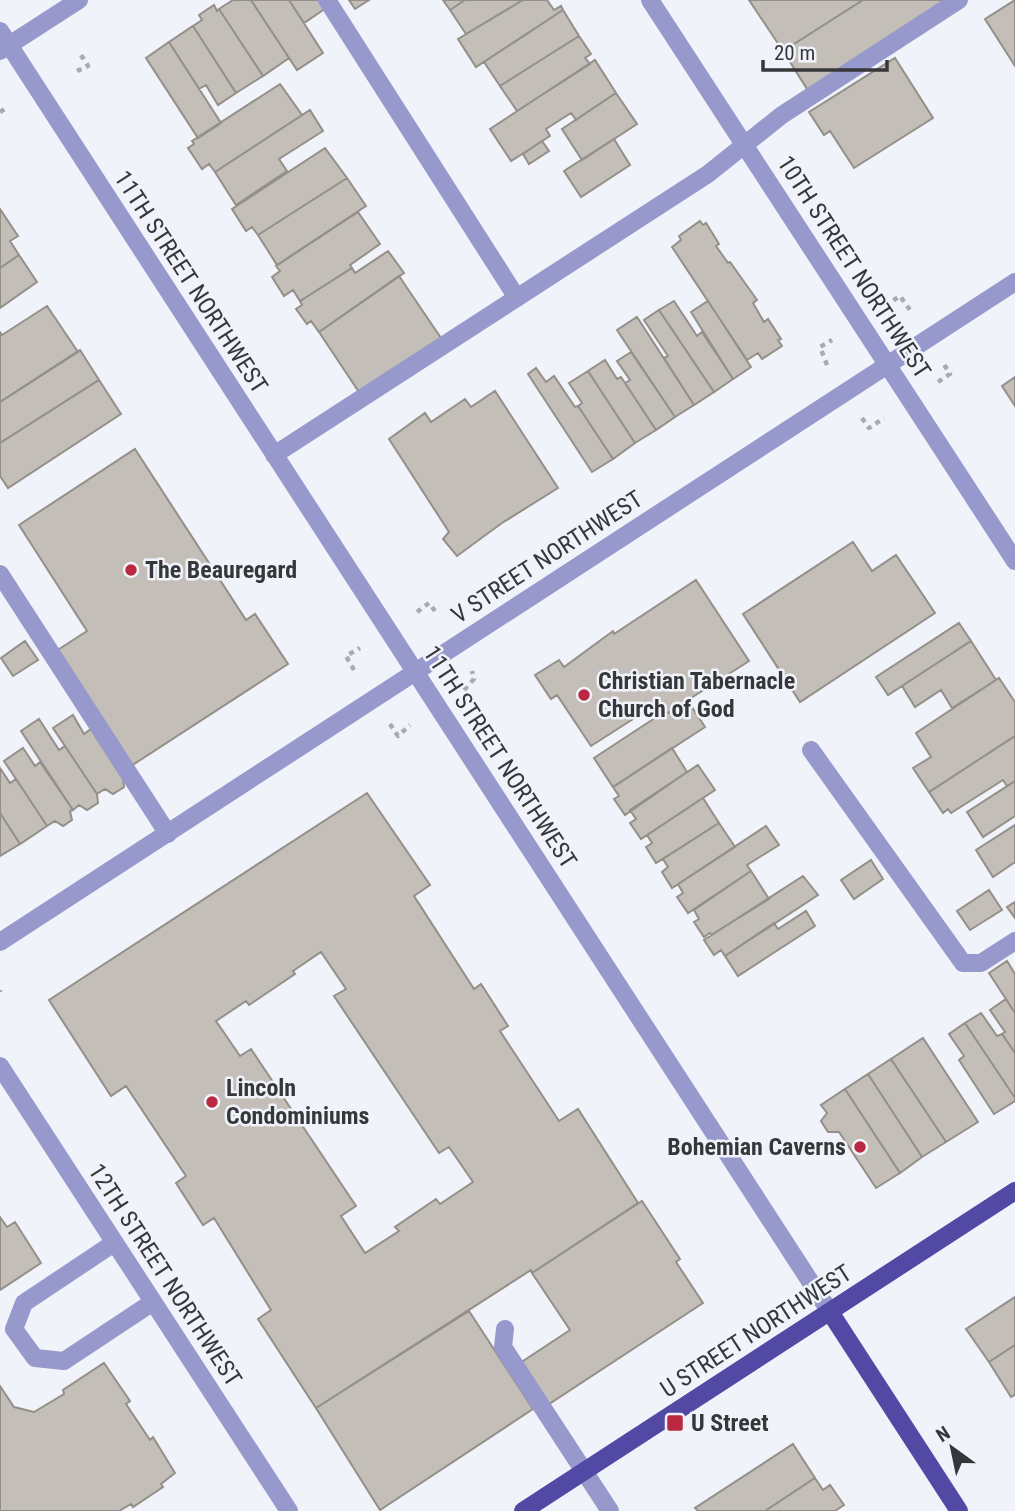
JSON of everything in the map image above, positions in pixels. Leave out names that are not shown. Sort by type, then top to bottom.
[{"type":"main road","name":"U STREET NORTHWEST","points":[[523,1511],[1015,1191]]},
{"type":"main road","name":"11TH STREET NORTHWEST","points":[[830,1312],[959,1511]]},
{"type":"street","points":[[3,42],[79,0]]},
{"type":"street","points":[[327,0],[517,298]]},
{"type":"street","name":"10TH STREET NORTHWEST","points":[[650,0],[1015,561]]},
{"type":"street","points":[[274,455],[708,174],[782,115],[959,0]]},
{"type":"street","name":"11TH STREET NORTHWEST","points":[[3,42],[416,671],[830,1312]]},
{"type":"street","name":"V STREET NORTHWEST","points":[[0,942],[1015,282]]},
{"type":"street","points":[[0,574],[168,834]]},
{"type":"street","points":[[811,750],[963,963],[981,963],[1015,941]]},
{"type":"street","name":"12TH STREET NORTHWEST","points":[[0,1066],[289,1511]]},
{"type":"street","points":[[114,1243],[24,1303],[14,1329],[35,1358],[64,1361],[153,1302]]},
{"type":"street","points":[[505,1329],[503,1348],[610,1511]]},
{"type":"path","points":[[77,71],[88,65],[81,55]]},
{"type":"path","points":[[0,112],[8,107]]},
{"type":"path","points":[[885,306],[900,296],[910,310]]},
{"type":"path","points":[[827,365],[820,347],[832,340]]},
{"type":"path","points":[[938,382],[950,374],[943,362]]},
{"type":"path","points":[[860,415],[869,428],[884,418]]},
{"type":"path","points":[[417,612],[429,603],[438,615]]},
{"type":"path","points":[[354,670],[346,656],[360,648]]},
{"type":"path","points":[[464,690],[474,680],[471,667]]},
{"type":"path","points":[[388,721],[398,736],[410,725]]},
{"type":"building","points":[[233,0],[251,0],[289,58],[263,76],[219,9]]},
{"type":"building","points":[[251,0],[289,0],[323,53],[297,70]]},
{"type":"building","points":[[289,0],[320,0],[326,8],[304,23]]},
{"type":"building","points":[[349,0],[369,0],[355,9]]},
{"type":"building","points":[[443,0],[465,0],[450,10]]},
{"type":"building","points":[[465,0],[523,0],[466,34],[450,10]]},
{"type":"building","points":[[523,0],[547,0],[554,10],[561,6],[563,10],[476,67],[458,39]]},
{"type":"building","points":[[749,0],[863,0],[783,51]]},
{"type":"building","points":[[863,0],[951,0],[809,92],[783,51]]},
{"type":"building","points":[[1015,0],[1015,66],[985,19]]},
{"type":"building","points":[[214,5],[263,76],[236,93],[193,26],[202,20],[199,15]]},
{"type":"building","points":[[563,10],[579,36],[500,86],[484,62]]},
{"type":"building","points":[[193,26],[236,93],[218,105],[206,85],[199,89],[169,42]]},
{"type":"building","points":[[579,36],[591,54],[585,58],[590,64],[517,111],[500,86]]},
{"type":"building","points":[[169,42],[221,123],[198,138],[146,58]]},
{"type":"building","points":[[895,58],[933,118],[854,168],[830,131],[824,135],[809,112]]},
{"type":"building","points":[[595,60],[616,93],[576,120],[571,113],[546,129],[550,136],[511,161],[490,129]]},
{"type":"building","points":[[280,84],[302,115],[215,172],[209,164],[202,169],[188,148],[194,144],[192,141]]},
{"type":"building","points":[[616,93],[637,124],[582,160],[562,129]]},
{"type":"building","points":[[310,110],[323,131],[279,159],[287,171],[236,205],[215,172]]},
{"type":"building","points":[[614,139],[630,165],[581,197],[564,171]]},
{"type":"building","points":[[542,141],[549,151],[529,164],[523,154]]},
{"type":"building","points":[[325,148],[347,178],[258,235],[252,227],[246,231],[232,209]]},
{"type":"building","points":[[347,178],[366,206],[277,265],[258,235]]},
{"type":"building","points":[[0,209],[18,236],[10,241],[19,255],[0,268]]},
{"type":"building","points":[[358,212],[380,244],[350,265],[352,268],[300,301],[293,290],[284,296],[272,277],[280,271],[276,266]]},
{"type":"building","points":[[700,221],[703,225],[706,223],[719,244],[716,246],[757,300],[753,303],[764,322],[768,319],[781,339],[778,340],[782,346],[762,359],[758,353],[747,360],[672,247],[681,240],[679,236]]},
{"type":"building","points":[[388,251],[404,273],[319,332],[311,321],[307,324],[296,309],[302,305],[300,301],[352,268],[355,273]]},
{"type":"building","points":[[19,255],[37,282],[0,308],[0,268]]},
{"type":"building","points":[[399,276],[443,341],[361,395],[319,332]]},
{"type":"building","points":[[674,301],[697,336],[702,332],[733,379],[714,392],[659,310]]},
{"type":"building","points":[[708,301],[751,367],[733,379],[691,312]]},
{"type":"building","points":[[47,306],[78,352],[0,402],[0,332],[2,335]]},
{"type":"building","points":[[659,310],[714,392],[694,405],[664,358],[668,356],[644,320]]},
{"type":"building","points":[[637,317],[694,405],[675,417],[617,330]]},
{"type":"building","points":[[80,350],[99,380],[0,443],[0,402]]},
{"type":"building","points":[[631,352],[675,417],[656,430],[625,383],[630,380],[617,361]]},
{"type":"building","points":[[605,360],[617,379],[621,377],[656,430],[635,443],[588,371]]},
{"type":"building","points":[[536,368],[546,382],[554,376],[575,407],[578,406],[613,459],[592,472],[528,374]]},
{"type":"building","points":[[588,371],[635,443],[613,459],[578,406],[582,403],[569,383]]},
{"type":"building","points":[[1015,377],[1015,406],[1002,386]]},
{"type":"building","points":[[99,380],[121,414],[8,488],[0,476],[0,443]]},
{"type":"building","points":[[495,391],[558,488],[502,523],[457,556],[443,539],[449,532],[389,439],[425,413],[431,422],[465,399],[471,407]]},
{"type":"building","name":"The Beauregard","points":[[135,449],[246,620],[255,614],[288,664],[128,768],[53,653],[87,631],[19,525]]},
{"type":"building","points":[[853,542],[872,571],[896,555],[935,613],[800,702],[743,614]]},
{"type":"building","points":[[696,580],[749,661],[663,716],[655,705],[591,746],[557,695],[551,699],[535,675],[559,660],[564,667],[613,631],[614,634]]},
{"type":"building","points":[[959,623],[971,641],[888,695],[876,677]]},
{"type":"building","points":[[25,641],[38,660],[13,676],[1,658]]},
{"type":"building","points":[[971,641],[996,680],[952,708],[941,690],[915,707],[902,686]]},
{"type":"building","points":[[999,678],[1015,702],[1015,736],[929,792],[913,768],[931,757],[916,733]]},
{"type":"building","points":[[688,701],[705,727],[613,787],[594,758],[661,714],[663,716]]},
{"type":"building","points":[[73,715],[84,734],[91,729],[123,779],[124,787],[113,794],[105,789],[97,794],[53,728]]},
{"type":"building","points":[[39,719],[59,750],[65,746],[97,794],[98,803],[87,810],[79,805],[73,810],[21,731]]},
{"type":"building","points":[[1015,736],[1015,781],[1007,786],[1003,780],[951,813],[948,809],[943,813],[929,792]]},
{"type":"building","points":[[23,748],[35,766],[40,762],[73,810],[70,811],[72,820],[63,826],[55,821],[47,826],[4,761]]},
{"type":"building","points":[[672,748],[687,772],[625,815],[614,799],[619,796],[613,787]]},
{"type":"building","points":[[698,765],[715,790],[641,839],[630,823],[636,819],[630,810]]},
{"type":"building","points":[[0,768],[10,783],[16,779],[47,826],[20,844],[0,813]]},
{"type":"building","points":[[1015,781],[1015,816],[983,837],[967,812]]},
{"type":"building","name":"Lincoln Condominiums","points":[[367,793],[430,885],[414,896],[474,989],[481,984],[508,1026],[500,1031],[559,1121],[578,1109],[638,1203],[532,1273],[531,1270],[316,1408],[258,1319],[271,1310],[214,1218],[203,1225],[176,1183],[186,1176],[126,1086],[111,1096],[49,1000]],"holes":[[[321,952],[346,989],[334,996],[439,1153],[449,1147],[473,1182],[440,1204],[436,1199],[395,1227],[399,1231],[365,1253],[341,1216],[356,1206],[251,1049],[240,1056],[216,1021],[246,1001],[249,1005],[295,974],[293,971]]]},
{"type":"building","points":[[703,798],[719,823],[656,863],[646,847],[652,843],[647,835]]},
{"type":"building","points":[[0,813],[20,844],[0,856]]},
{"type":"building","points":[[719,823],[735,847],[672,888],[662,872],[668,867],[663,859]]},
{"type":"building","points":[[1015,825],[1015,862],[993,877],[976,850]]},
{"type":"building","points":[[766,826],[779,845],[747,865],[751,871],[688,913],[677,897],[683,893],[678,884]]},
{"type":"building","points":[[871,860],[883,879],[854,899],[841,880]]},
{"type":"building","points":[[751,871],[769,899],[704,937],[694,922],[699,919],[694,910]]},
{"type":"building","points":[[803,876],[818,895],[725,956],[721,950],[714,955],[704,940]]},
{"type":"building","points":[[989,890],[1002,910],[970,930],[957,911]]},
{"type":"building","points":[[1015,902],[1015,918],[1007,907]]},
{"type":"building","points":[[806,911],[815,926],[738,976],[725,956],[774,923],[778,929]]},
{"type":"building","points":[[1007,961],[1015,974],[1015,1013],[989,973]]},
{"type":"building","points":[[1006,999],[1015,1013],[1015,1053],[990,1010]]},
{"type":"building","points":[[981,1013],[997,1036],[1002,1034],[1015,1053],[1015,1098],[965,1023]]},
{"type":"building","points":[[965,1023],[1015,1098],[1015,1101],[994,1114],[959,1060],[964,1056],[949,1034]]},
{"type":"building","points":[[923,1038],[978,1122],[946,1142],[891,1059]]},
{"type":"building","points":[[891,1059],[946,1142],[922,1157],[868,1074]]},
{"type":"building","points":[[868,1074],[922,1157],[900,1173],[845,1089]]},
{"type":"building","points":[[845,1089],[900,1173],[876,1188],[839,1132],[828,1132],[821,1121],[827,1113],[821,1105]]},
{"type":"building","points":[[642,1201],[680,1259],[676,1262],[703,1303],[546,1406],[520,1363],[570,1330],[532,1273]]},
{"type":"building","points":[[0,1217],[7,1227],[15,1222],[41,1263],[0,1290]]},
{"type":"building","points":[[1015,1297],[1015,1345],[989,1362],[966,1329]]},
{"type":"building","points":[[469,1311],[533,1409],[380,1510],[316,1408]]},
{"type":"building","points":[[1015,1345],[1015,1395],[1011,1397],[989,1362]]},
{"type":"building","points":[[104,1363],[130,1401],[126,1404],[150,1440],[153,1437],[175,1473],[161,1484],[163,1487],[133,1507],[131,1504],[119,1511],[0,1511],[0,1386],[14,1407],[34,1412],[64,1394],[63,1390]]},
{"type":"building","points":[[793,1444],[815,1478],[765,1511],[698,1511],[695,1508]]},
{"type":"building","points":[[815,1478],[823,1490],[830,1485],[844,1505],[835,1511],[765,1511]]},
{"type":"place","name":"The Beauregard","points":[[131,570]]},
{"type":"place","name":"Christian Tabernacle Church of God","points":[[584,695]]},
{"type":"place","name":"Lincoln Condominiums","points":[[212,1102]]},
{"type":"place","name":"Bohemian Caverns","points":[[860,1147]]},
{"type":"place","name":"U Street","points":[[675,1423]]}]
